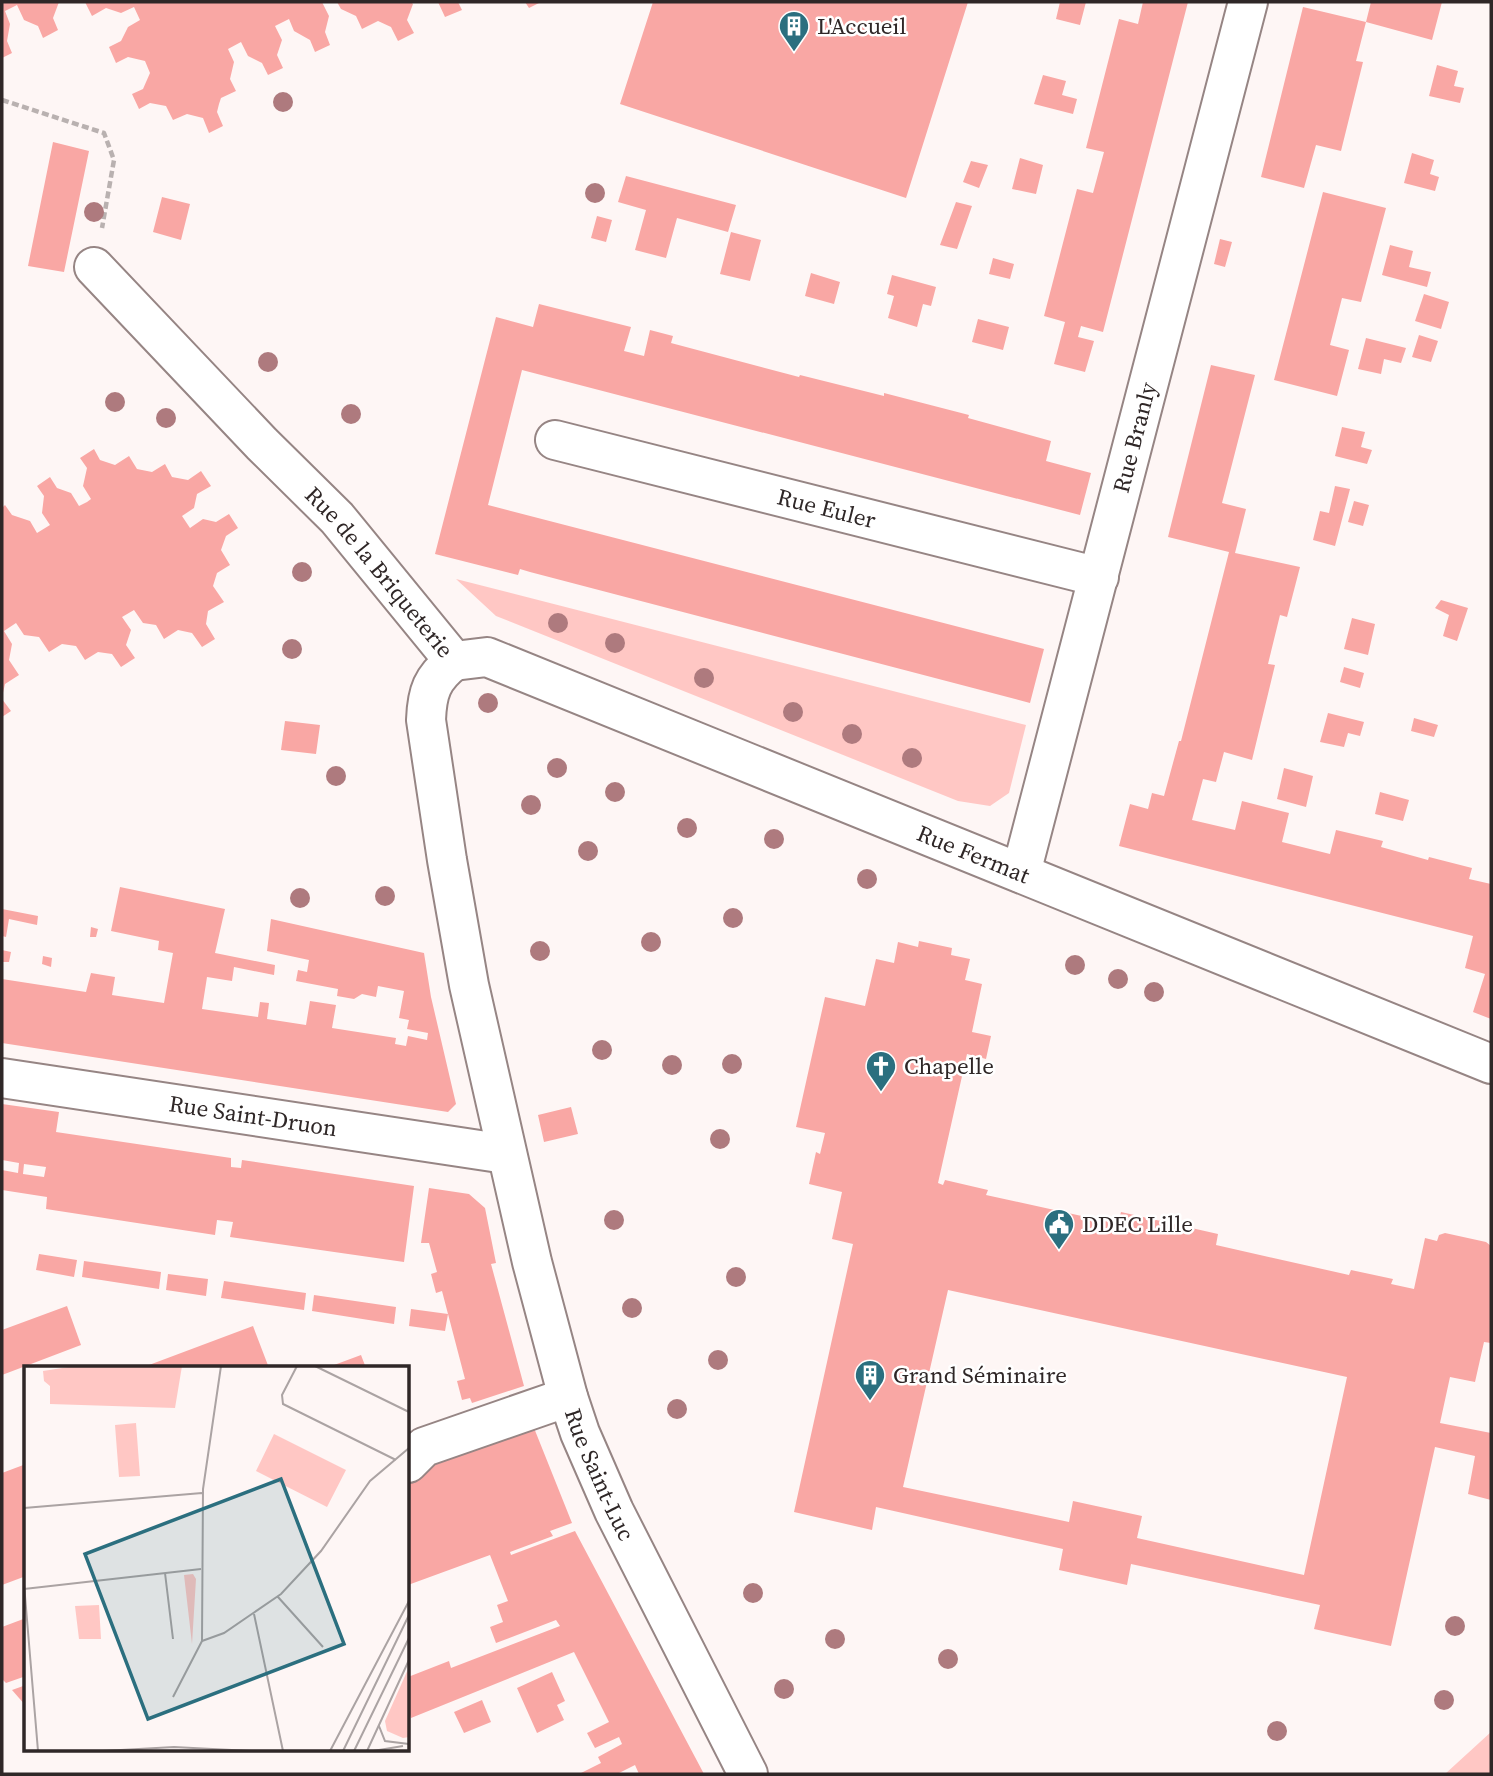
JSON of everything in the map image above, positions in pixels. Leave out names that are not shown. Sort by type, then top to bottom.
[{"type":"street","name":"Rue Branly","points":[[1021,873],[1248,2]]},
{"type":"street","name":"Rue de la Briqueterie","points":[[94,267],[262,444],[337,518],[454,661],[439,673],[427,697],[426,720],[458,925],[506,1154]]},
{"type":"street","name":"Rue Euler","points":[[555,440],[1099,577]]},
{"type":"street","name":"Rue Fermat","points":[[454,661],[487,657],[1491,1064]]},
{"type":"street","name":"Rue Saint-Druon","points":[[2,1078],[506,1154]]},
{"type":"street","name":"Rue Saint-Luc","points":[[506,1154],[548,1328],[568,1397],[590,1458],[614,1511],[748,1774]]},
{"type":"street","points":[[410,1461],[424,1447],[568,1397]]},
{"type":"path","points":[[2,100],[104,133],[114,160],[94,267]]},
{"type":"shaded area","points":[[456,579],[1026,725],[1009,793],[990,806],[958,801],[496,616]]},
{"type":"shaded area","points":[[1491,1732],[1491,1774],[1445,1774]]},
{"type":"building","points":[[2,2],[59,2],[53,18],[58,30],[43,38],[38,26],[24,20],[17,5],[5,11],[10,24],[7,41],[12,53],[2,58]]},
{"type":"building","points":[[85,2],[322,2],[329,16],[325,32],[330,45],[315,52],[310,40],[294,31],[289,19],[275,26],[282,40],[277,55],[283,68],[268,75],[262,63],[248,56],[241,42],[228,49],[234,62],[230,79],[236,91],[221,98],[217,112],[223,126],[209,133],[203,118],[187,114],[173,120],[166,106],[150,103],[139,109],[132,94],[143,89],[150,73],[145,61],[128,57],[116,63],[109,47],[121,41],[128,27],[140,20],[134,7],[121,13],[106,8],[92,16]]},
{"type":"building","points":[[337,2],[411,2],[413,4],[407,20],[414,33],[398,41],[391,27],[378,21],[362,29],[356,16],[341,9]]},
{"type":"building","points":[[438,2],[458,2],[462,10],[445,17]]},
{"type":"building","points":[[525,2],[541,2],[529,8]]},
{"type":"building","name":"L'Accueil","points":[[653,2],[968,2],[906,198],[620,104]]},
{"type":"building","points":[[1060,2],[1086,2],[1080,25],[1056,19]]},
{"type":"building","points":[[1143,2],[1188,2],[1103,332],[1081,326],[1078,337],[1094,341],[1085,372],[1054,364],[1065,322],[1044,316],[1077,189],[1093,193],[1104,152],[1086,148],[1119,19],[1138,24]]},
{"type":"building","points":[[1371,2],[1442,2],[1432,40],[1366,22]]},
{"type":"building","points":[[1303,7],[1366,22],[1356,61],[1363,62],[1341,151],[1316,145],[1304,188],[1261,177]]},
{"type":"building","points":[[1437,65],[1458,71],[1454,86],[1464,88],[1460,103],[1429,96]]},
{"type":"building","points":[[1043,75],[1066,81],[1062,95],[1077,99],[1073,114],[1034,104]]},
{"type":"building","points":[[53,142],[89,151],[64,272],[28,266]]},
{"type":"building","points":[[1412,153],[1434,160],[1430,174],[1439,177],[1435,191],[1404,183]]},
{"type":"building","points":[[1020,158],[1043,165],[1036,194],[1012,189]]},
{"type":"building","points":[[971,161],[988,165],[979,188],[963,182]]},
{"type":"building","points":[[626,176],[736,205],[728,232],[677,218],[666,258],[635,250],[646,210],[618,202]]},
{"type":"building","points":[[1323,192],[1386,208],[1361,302],[1342,298],[1330,345],[1349,350],[1337,396],[1274,380]]},
{"type":"building","points":[[162,197],[190,204],[181,240],[153,232]]},
{"type":"building","points":[[956,202],[972,206],[957,249],[940,245]]},
{"type":"building","points":[[597,216],[612,220],[606,242],[591,238]]},
{"type":"building","points":[[731,232],[761,240],[750,281],[720,274]]},
{"type":"building","points":[[1220,239],[1232,242],[1225,267],[1214,264]]},
{"type":"building","points":[[1390,245],[1413,251],[1409,267],[1431,272],[1427,287],[1382,275]]},
{"type":"building","points":[[993,258],[1014,264],[1010,279],[989,274]]},
{"type":"building","points":[[811,273],[840,282],[834,304],[805,296]]},
{"type":"building","points":[[892,275],[936,287],[931,306],[923,304],[917,327],[888,318],[894,296],[887,294]]},
{"type":"building","points":[[1424,294],[1449,302],[1441,329],[1415,321]]},
{"type":"building","points":[[539,304],[631,327],[624,351],[644,356],[650,330],[673,336],[671,343],[799,377],[800,375],[884,396],[884,393],[969,415],[968,418],[1051,441],[1046,461],[1091,473],[1080,515],[522,370],[488,505],[1044,649],[1030,703],[520,569],[518,575],[435,554],[496,317],[533,327]]},
{"type":"building","points":[[978,319],[1009,327],[1003,350],[972,342]]},
{"type":"building","points":[[1419,335],[1438,341],[1431,362],[1412,357]]},
{"type":"building","points":[[1366,338],[1406,348],[1401,363],[1384,359],[1381,374],[1358,369]]},
{"type":"building","points":[[1211,365],[1255,375],[1222,503],[1246,509],[1235,553],[1300,567],[1287,617],[1280,615],[1268,664],[1275,665],[1252,760],[1224,752],[1216,782],[1203,779],[1192,820],[1235,830],[1242,801],[1289,813],[1282,842],[1330,854],[1336,830],[1383,841],[1381,847],[1472,868],[1469,879],[1491,884],[1491,1019],[1473,1012],[1485,974],[1465,968],[1473,936],[1119,846],[1130,804],[1148,809],[1152,793],[1164,796],[1181,741],[1229,552],[1168,537]]},
{"type":"building","points":[[1342,427],[1365,432],[1361,447],[1372,450],[1367,464],[1335,456]]},
{"type":"building","points":[[94,449],[100,460],[115,465],[129,456],[137,469],[152,472],[165,464],[172,477],[188,480],[201,471],[211,486],[197,494],[194,508],[182,516],[190,528],[203,519],[216,522],[229,514],[238,528],[226,536],[221,550],[230,565],[217,573],[213,586],[224,602],[208,611],[206,624],[215,639],[202,647],[192,633],[178,630],[164,639],[156,625],[143,623],[134,610],[122,617],[131,630],[126,645],[135,658],[121,667],[112,654],[98,652],[85,660],[76,646],[62,644],[49,652],[39,637],[24,635],[16,623],[4,631],[12,644],[9,660],[19,675],[5,684],[2,697],[2,508],[5,505],[12,515],[30,521],[37,533],[50,525],[42,513],[44,496],[37,486],[50,477],[57,488],[71,493],[79,506],[87,502],[91,499],[83,486],[87,468],[80,458]]},
{"type":"building","points":[[1335,486],[1350,489],[1335,546],[1313,540],[1320,511],[1329,513]]},
{"type":"building","points":[[1354,501],[1369,505],[1363,526],[1348,522]]},
{"type":"building","points":[[1441,600],[1468,608],[1457,641],[1443,636],[1449,615],[1435,608]]},
{"type":"building","points":[[1352,618],[1375,624],[1368,655],[1344,649]]},
{"type":"building","points":[[1344,667],[1364,673],[1360,688],[1340,682]]},
{"type":"building","points":[[2,699],[11,711],[2,717]]},
{"type":"building","points":[[1328,713],[1364,722],[1360,736],[1348,733],[1344,747],[1320,742]]},
{"type":"building","points":[[1414,718],[1438,725],[1434,737],[1411,731]]},
{"type":"building","points":[[285,721],[320,725],[316,754],[281,750]]},
{"type":"building","points":[[1284,768],[1313,776],[1306,807],[1277,799]]},
{"type":"building","points":[[1380,792],[1409,800],[1403,821],[1375,814]]},
{"type":"building","points":[[120,887],[225,909],[215,953],[275,965],[274,975],[234,967],[232,981],[207,977],[202,1009],[258,1017],[260,1002],[269,1003],[267,1019],[306,1025],[310,1001],[336,1005],[332,1028],[396,1038],[395,1044],[406,1046],[408,1036],[427,1040],[428,1033],[407,1029],[409,1020],[399,1018],[404,991],[378,986],[376,997],[362,994],[354,999],[337,996],[338,989],[296,981],[298,970],[307,972],[309,960],[267,951],[271,919],[424,953],[431,997],[456,1104],[448,1112],[2,1043],[2,979],[86,992],[91,973],[115,977],[112,995],[164,1003],[173,953],[158,950],[159,941],[111,931]]},
{"type":"building","points":[[2,909],[38,916],[37,925],[9,919],[6,937],[2,936]]},
{"type":"building","points":[[91,927],[98,929],[96,937],[90,937]]},
{"type":"building","name":"Grand Séminaire","points":[[919,941],[952,948],[951,955],[970,959],[965,980],[982,984],[972,1032],[991,1036],[986,1059],[967,1054],[938,1183],[943,1185],[945,1180],[988,1190],[986,1195],[1118,1224],[1121,1212],[1218,1234],[1216,1245],[1349,1275],[1351,1270],[1393,1279],[1391,1284],[1414,1289],[1425,1238],[1437,1241],[1439,1235],[1445,1233],[1486,1242],[1491,1246],[1491,1343],[1484,1342],[1475,1382],[1450,1377],[1440,1423],[1491,1433],[1491,1500],[1468,1494],[1475,1456],[1435,1447],[1391,1646],[1314,1629],[1320,1605],[1131,1564],[1127,1585],[1059,1570],[1063,1549],[876,1507],[872,1530],[794,1512],[853,1244],[832,1239],[842,1192],[809,1184],[816,1152],[820,1154],[825,1133],[796,1127],[825,997],[865,1006],[876,959],[894,963],[898,942],[918,947]],"holes":[[[948,1290],[1347,1377],[1304,1575],[1137,1538],[1142,1516],[1073,1501],[1069,1522],[903,1487]]]},
{"type":"building","points":[[2,950],[11,952],[9,962],[2,962]]},
{"type":"building","points":[[43,956],[52,958],[51,967],[42,964]]},
{"type":"building","points":[[2,1104],[59,1112],[56,1132],[231,1158],[231,1167],[241,1168],[242,1160],[414,1186],[404,1262],[230,1237],[233,1222],[217,1220],[215,1235],[46,1209],[47,1197],[2,1190],[2,1170],[18,1173],[19,1163],[2,1160]],"holes":[[[24,1164],[46,1167],[44,1177],[23,1174]]]},
{"type":"building","points":[[571,1107],[578,1134],[544,1142],[538,1115]]},
{"type":"building","points":[[429,1188],[469,1194],[485,1208],[496,1263],[491,1264],[524,1386],[472,1403],[470,1398],[462,1400],[457,1381],[465,1379],[442,1291],[436,1293],[431,1274],[437,1272],[429,1243],[421,1243]]},
{"type":"building","points":[[39,1254],[77,1260],[74,1277],[36,1270]]},
{"type":"building","points":[[84,1261],[161,1272],[159,1289],[82,1277]]},
{"type":"building","points":[[168,1274],[208,1279],[206,1296],[166,1290]]},
{"type":"building","points":[[224,1281],[306,1293],[304,1310],[221,1298]]},
{"type":"building","points":[[314,1295],[396,1307],[394,1324],[312,1311]]},
{"type":"building","points":[[67,1306],[81,1345],[2,1375],[2,1330]]},
{"type":"building","points":[[411,1309],[448,1314],[445,1331],[409,1326]]},
{"type":"building","points":[[253,1326],[268,1366],[146,1366]]},
{"type":"building","points":[[361,1355],[365,1366],[331,1366]]},
{"type":"building","points":[[532,1423],[572,1523],[550,1531],[553,1536],[510,1552],[511,1555],[575,1531],[704,1774],[639,1774],[635,1765],[617,1774],[579,1774],[601,1763],[598,1757],[622,1744],[619,1737],[595,1748],[587,1733],[609,1722],[574,1652],[411,1718],[410,1676],[449,1661],[451,1668],[560,1626],[556,1620],[496,1643],[490,1627],[503,1622],[497,1605],[508,1601],[490,1555],[410,1584],[410,1471]]},
{"type":"building","points":[[24,1465],[24,1577],[2,1585],[2,1473]]},
{"type":"building","points":[[24,1619],[24,1677],[6,1683],[2,1679],[2,1627]]},
{"type":"building","points":[[552,1672],[565,1701],[557,1705],[564,1720],[537,1733],[517,1688]]},
{"type":"building","points":[[24,1686],[24,1704],[12,1690]]},
{"type":"building","points":[[482,1700],[491,1722],[464,1733],[454,1712]]},
{"type":"place","name":"L'Accueil","points":[[794,53]]},
{"type":"place","name":"Chapelle","points":[[881,1093]]},
{"type":"place","name":"DDEC Lille","points":[[1059,1251]]},
{"type":"place","name":"Grand Séminaire","points":[[870,1402]]}]
